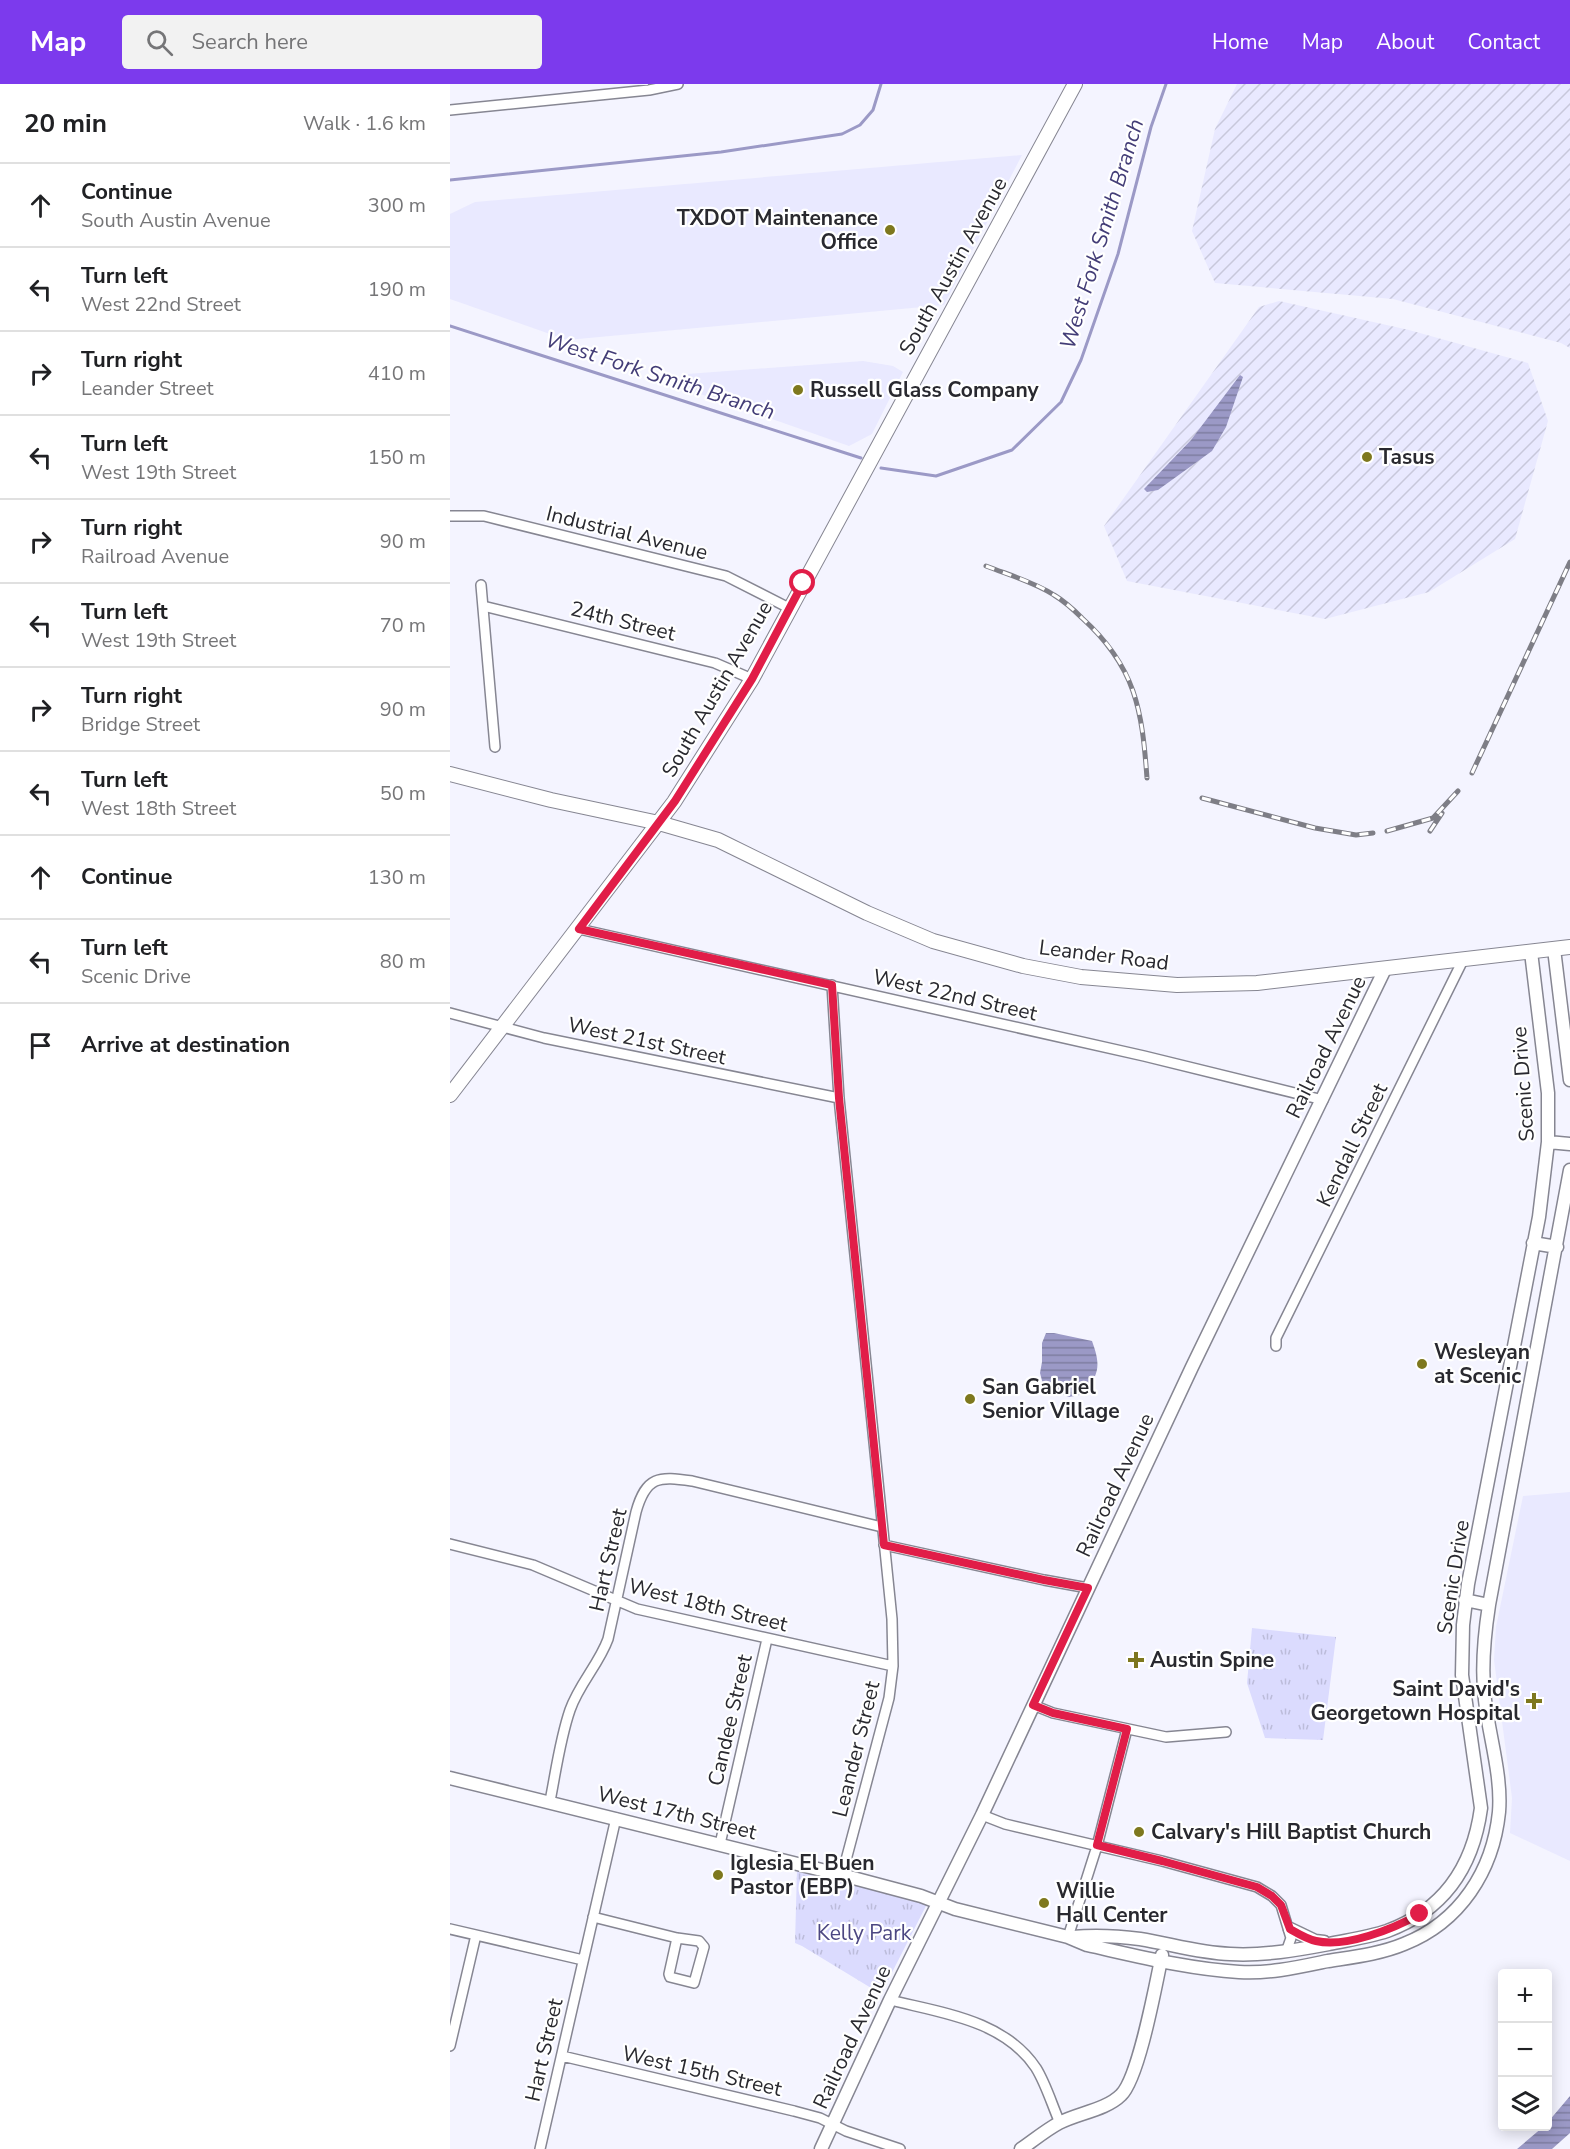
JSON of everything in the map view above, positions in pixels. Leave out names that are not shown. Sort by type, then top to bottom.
[{"type":"main road","name":"South Austin Avenue","points":[[450,1095],[675,801],[752,679],[1076,84]]},
{"type":"main road","name":"Leander Road","points":[[450,774],[551,800],[659,823],[718,840],[867,913],[917,934],[969,952],[1023,966],[1081,977],[1203,986],[1257,983],[1570,947]]},
{"type":"street","points":[[450,110],[649,90],[678,84]]},
{"type":"street","name":"Industrial Avenue","points":[[450,516],[484,516],[726,576],[789,608]]},
{"type":"street","points":[[481,585],[495,747]]},
{"type":"street","name":"24th Street","points":[[483,606],[715,663],[752,679]]},
{"type":"street","name":"West 22nd Street","points":[[579,929],[1144,1056],[1323,1100]]},
{"type":"street","points":[[1554,949],[1570,1080]]},
{"type":"street","name":"Scenic Drive","points":[[1165,1945],[1233,1955],[1286,1952],[1386,1931],[1420,1914],[1445,1894],[1466,1864],[1481,1808],[1462,1675],[1466,1600],[1539,1217],[1548,1142],[1548,1093],[1531,952]]},
{"type":"street","name":"Kendall Street","points":[[1276,1346],[1276,1338],[1464,960]]},
{"type":"street","name":"Railroad Avenue","points":[[821,2149],[890,2000],[982,1815],[1197,1357],[1385,969]]},
{"type":"street","name":"Leander Street","points":[[832,985],[839,1098],[892,1619],[893,1666],[885,1717],[842,1875]]},
{"type":"street","name":"West 21st Street","points":[[450,1013],[503,1028],[839,1098]]},
{"type":"street","points":[[1548,1142],[1570,1144]]},
{"type":"street","name":"Scenic Drive","points":[[1161,1961],[1241,1972],[1279,1970],[1374,1952],[1403,1944],[1437,1926],[1452,1913],[1466,1898],[1488,1862],[1497,1826],[1498,1788],[1484,1698],[1482,1654],[1507,1506],[1570,1170]]},
{"type":"street","points":[[1533,1243],[1557,1247]]},
{"type":"street","points":[[1505,1393],[1528,1397]]},
{"type":"street","name":"Hart Street","points":[[550,1802],[562,1737],[570,1709],[603,1651],[617,1602],[641,1497],[650,1485],[667,1478],[692,1481],[882,1527]]},
{"type":"street","points":[[1486,1501],[1507,1506]]},
{"type":"street","name":"West 18th Street","points":[[450,1544],[533,1565],[637,1609],[893,1666]]},
{"type":"street","points":[[884,1545],[1088,1588]]},
{"type":"street","points":[[1466,1600],[1489,1605]]},
{"type":"street","name":"Candee Street","points":[[720,1844],[767,1639]]},
{"type":"street","points":[[1462,1675],[1483,1675]]},
{"type":"street","points":[[1033,1705],[1053,1713],[1166,1737],[1226,1732]]},
{"type":"street","points":[[1068,1937],[1097,1845],[1127,1729]]},
{"type":"street","name":"West 17th Street","points":[[450,1778],[842,1875],[939,1902],[955,1909],[1068,1937],[1087,1945],[1161,1961]]},
{"type":"street","points":[[982,1815],[1005,1824],[1162,1861],[1257,1887],[1281,1905],[1292,1938],[1286,1952]]},
{"type":"street","name":"Hart Street","points":[[540,2149],[616,1818]]},
{"type":"street","points":[[593,1917],[677,1938],[699,1941],[704,1947],[694,1983],[670,1977],[677,1938]]},
{"type":"street","points":[[450,1929],[583,1960]]},
{"type":"street","points":[[1290,1929],[1315,1941],[1335,1942]]},
{"type":"street","points":[[450,2046],[476,1935]]},
{"type":"street","name":"West 17th Street","points":[[1068,1937],[1141,1939],[1165,1945]]},
{"type":"street","points":[[1022,2149],[1059,2123],[1113,2100],[1121,2095],[1128,2086],[1136,2065],[1165,1945]]},
{"type":"street","points":[[890,2000],[982,2025],[1016,2044],[1035,2067],[1059,2123]]},
{"type":"street","name":"West 15th Street","points":[[562,2056],[794,2111],[900,2149]]},
{"type":"shaded area","points":[[1237,84],[1570,84],[1570,348],[1561,343],[1393,299],[1215,283],[1192,231],[1215,129]]},
{"type":"shaded area","points":[[1022,155],[944,305],[567,340],[450,299],[450,214],[475,202]]},
{"type":"shaded area","name":"Tasus","points":[[1279,301],[1409,330],[1528,363],[1548,421],[1515,539],[1429,592],[1325,619],[1127,581],[1104,526],[1259,307]]},
{"type":"shaded area","name":"Russell Glass Company","points":[[863,361],[893,366],[903,372],[872,434],[849,446],[686,389],[687,374]]},
{"type":"shaded area","points":[[1240,375],[1243,377],[1226,427],[1212,451],[1158,490],[1147,492],[1144,489],[1191,440]]},
{"type":"shaded area","points":[[1046,1333],[1092,1341],[1097,1357],[1097,1369],[1085,1394],[1069,1397],[1044,1388],[1040,1373],[1042,1343]]},
{"type":"shaded area","name":"Saint David's Georgetown Hospital","points":[[1570,1492],[1570,1861],[1510,1833],[1512,1798],[1494,1660],[1496,1627],[1523,1496]]},
{"type":"shaded area","points":[[1570,2096],[1570,2133],[1552,2149],[1517,2149],[1538,2131],[1552,2131],[1552,2117]]},
{"type":"green space","points":[[1252,1628],[1336,1637],[1323,1740],[1265,1738],[1247,1683]]},
{"type":"green space","name":"Kelly Park","points":[[797,1870],[927,1904],[881,1994],[795,1943]]},
{"type":"waterway","points":[[450,180],[721,152],[842,134],[860,125],[873,110],[881,84]]},
{"type":"waterway","name":"West Fork Smith Branch","points":[[881,468],[936,476],[1012,450],[1061,402],[1081,360],[1118,254],[1151,127],[1166,84]]},
{"type":"waterway","name":"West Fork Smith Branch","points":[[450,326],[861,458]]},
{"type":"railway","points":[[1472,773],[1570,562]]},
{"type":"railway","points":[[986,566],[1030,582],[1058,597],[1100,636],[1114,654],[1133,691],[1142,731],[1147,778]]},
{"type":"railway","points":[[1387,831],[1433,818],[1458,791]]},
{"type":"railway","points":[[1202,798],[1315,828],[1356,835],[1373,833]]},
{"type":"railway","points":[[1430,831],[1442,813]]},
{"type":"place","name":"TXDOT Maintenance Office","points":[[890,230]]},
{"type":"place","name":"Russell Glass Company","points":[[798,390]]},
{"type":"place","name":"Tasus","points":[[1367,457]]},
{"type":"place","name":"Wesleyan at Scenic","points":[[1422,1364]]},
{"type":"place","name":"San Gabriel Senior Village","points":[[970,1399]]},
{"type":"place","name":"Austin Spine","points":[[1136,1660]]},
{"type":"place","name":"Saint David's Georgetown Hospital","points":[[1534,1701]]},
{"type":"place","name":"Calvary's Hill Baptist Church","points":[[1139,1832]]},
{"type":"place","name":"Iglesia El Buen Pastor (EBP)","points":[[718,1875]]},
{"type":"place","name":"Willie Hall Center","points":[[1044,1903]]},
{"type":"route","points":[[803,583],[752,679],[675,801],[579,929],[832,985],[839,1098],[884,1545],[1088,1588],[1033,1705],[1053,1713],[1127,1729],[1097,1845],[1257,1887],[1281,1905],[1290,1929],[1315,1941],[1335,1942],[1386,1931],[1420,1914]]}]
